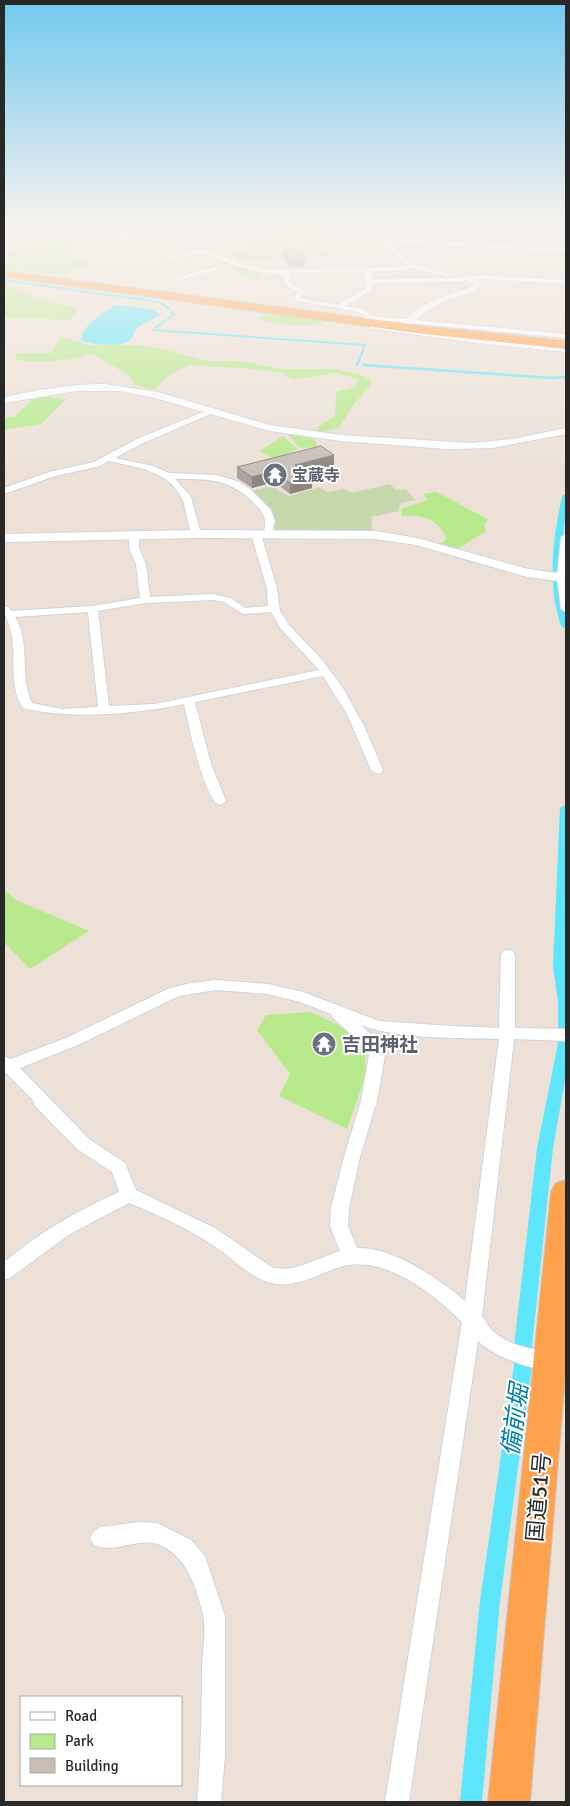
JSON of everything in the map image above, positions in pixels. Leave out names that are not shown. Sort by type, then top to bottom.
[{"type":"highway","points":[[272,310],[464,335],[566,343]]},
{"type":"highway","points":[[300,310],[461,332],[566,343]]},
{"type":"highway","name":"国道51号","points":[[509,1802],[542,1371],[566,1192]]},
{"type":"street","points":[[356,310],[365,312],[369,316],[367,319],[566,336]]},
{"type":"street","points":[[408,322],[423,310]]},
{"type":"street","points":[[305,315],[437,336],[566,350]]},
{"type":"street","points":[[4,400],[63,389],[110,388],[153,394],[267,427],[318,437],[454,446],[504,444],[566,431]]},
{"type":"street","points":[[4,491],[109,458],[140,441],[210,412]]},
{"type":"street","points":[[109,458],[150,468],[168,476],[221,480],[244,488],[264,507],[271,518],[272,526],[262,534]]},
{"type":"street","points":[[168,476],[186,497],[196,534]]},
{"type":"street","points":[[4,538],[196,534],[352,534],[395,537],[527,573],[559,577]]},
{"type":"street","points":[[262,534],[262,560],[272,591],[274,610],[291,636],[318,662],[341,694],[363,734],[377,770]]},
{"type":"street","points":[[134,536],[134,548],[141,564],[146,600]]},
{"type":"street","points":[[566,537],[559,577],[566,609]]},
{"type":"street","points":[[274,610],[243,611],[227,600],[213,597],[146,600],[93,609],[6,612],[17,636],[20,658],[20,691],[27,706],[62,712],[155,707],[326,672]]},
{"type":"street","points":[[93,609],[104,710]]},
{"type":"street","points":[[190,701],[197,741],[207,774],[220,801]]},
{"type":"street","points":[[398,1802],[472,1320],[502,1086],[507,1034],[508,955]]},
{"type":"street","points":[[542,1371],[488,1338],[472,1320],[411,1273],[380,1258],[363,1254],[351,1255],[286,1276],[262,1274],[247,1259],[220,1240],[176,1215],[129,1194],[119,1168],[83,1144],[6,1066],[73,1041],[175,992],[216,985],[268,990],[303,997],[378,1026],[507,1034],[566,1035]]},
{"type":"street","points":[[332,1007],[370,1043],[377,1055],[369,1101],[352,1157],[340,1208],[339,1226],[351,1255]]},
{"type":"street","points":[[4,1272],[38,1244],[66,1226],[129,1194]]},
{"type":"street","points":[[100,1538],[140,1532],[157,1534],[171,1539],[184,1547],[197,1564],[214,1616],[210,1802]]},
{"type":"green space","points":[[4,310],[77,310],[70,320],[4,317]]},
{"type":"green space","points":[[266,313],[315,319],[325,323],[291,325],[257,319]]},
{"type":"green space","points":[[61,337],[89,345],[135,345],[159,348],[207,361],[241,361],[281,369],[335,369],[365,376],[372,384],[353,405],[339,428],[317,433],[319,426],[335,416],[336,392],[355,387],[358,379],[336,373],[292,380],[282,373],[191,365],[171,374],[155,390],[135,385],[130,376],[91,353],[63,360],[15,360],[17,353],[51,353]]},
{"type":"green space","points":[[36,396],[66,399],[41,424],[4,430],[4,417],[14,417]]},
{"type":"green space","points":[[287,434],[314,439],[318,447],[300,448]]},
{"type":"green space","points":[[283,436],[298,449],[276,460],[259,451]]},
{"type":"green space","points":[[390,484],[396,490],[406,489],[415,500],[400,503],[399,511],[372,517],[371,532],[275,532],[274,517],[251,491],[272,486],[288,496],[320,487],[327,492],[344,489],[351,493]]},
{"type":"green space","points":[[436,492],[488,519],[484,525],[486,531],[456,550],[439,545],[447,538],[434,522],[423,517],[402,516],[401,509],[428,500],[423,494]]},
{"type":"green space","points":[[4,890],[16,900],[89,931],[30,969],[4,942]]},
{"type":"green space","points":[[310,1012],[334,1023],[351,1034],[361,1046],[365,1058],[365,1072],[361,1088],[347,1129],[279,1096],[290,1074],[257,1030],[266,1015]]},
{"type":"water","points":[[108,310],[153,310],[161,314],[137,328],[131,339],[122,344],[99,344],[81,340],[85,329]]},
{"type":"building","points":[[321,446],[334,455],[295,465],[312,477],[290,483],[274,471],[252,477],[237,467]]},
{"type":"waterway","points":[[155,328],[174,315],[172,312]]},
{"type":"waterway","points":[[153,330],[365,345],[358,363]]},
{"type":"waterway","points":[[357,365],[358,361]]},
{"type":"waterway","points":[[363,365],[553,378],[566,377]]},
{"type":"waterway","name":"備前堀","points":[[566,497],[556,562],[557,594],[566,626]]},
{"type":"waterway","name":"備前堀","points":[[565,1030],[565,1002],[560,966],[566,808]]},
{"type":"waterway","name":"備前堀","points":[[471,1802],[490,1601],[523,1365],[523,1346],[545,1148],[566,1038]]},
{"type":"place","name":"宝蔵寺","points":[[275,475]]},
{"type":"place","name":"吉田神社","points":[[324,1044]]}]
